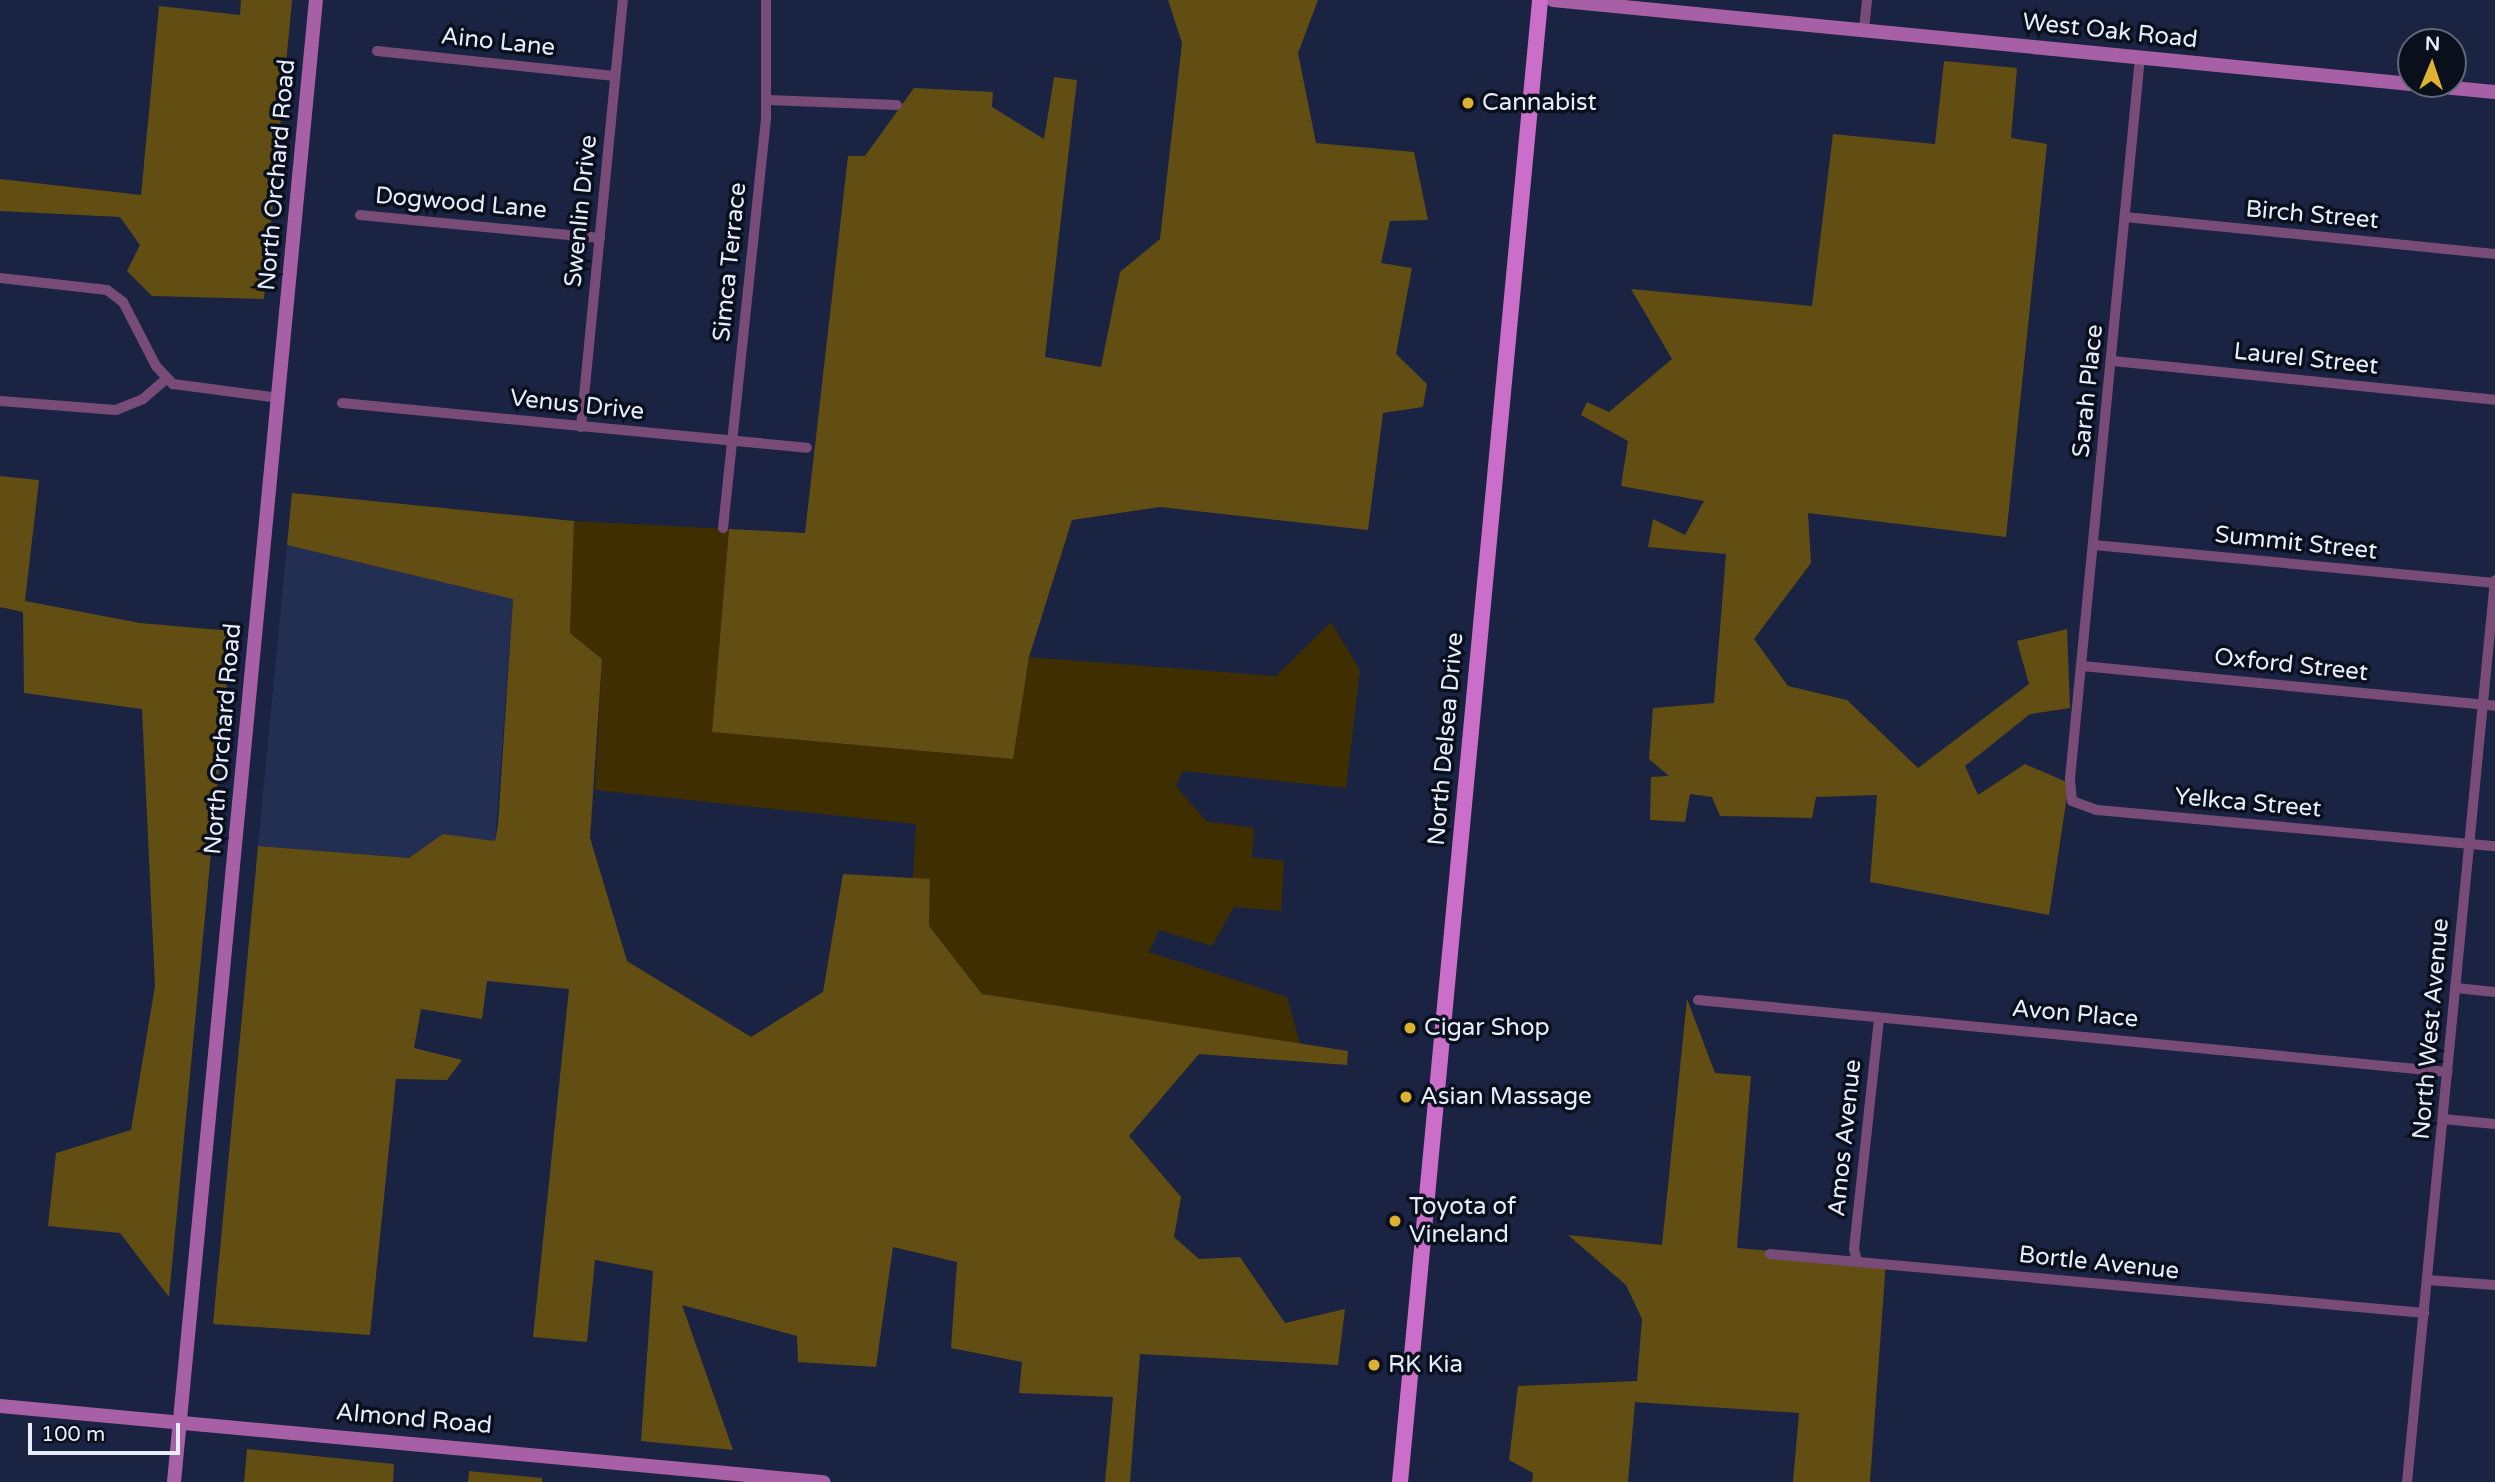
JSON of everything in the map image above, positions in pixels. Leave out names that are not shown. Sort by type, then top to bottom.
[{"type":"main road","name":"North Delsea Drive","points":[[1400,1482],[1540,0]]},
{"type":"street","name":"North Orchard Road","points":[[174,1482],[316,0]]},
{"type":"street","name":"Swenlin Drive","points":[[581,427],[623,0]]},
{"type":"street","name":"Simca Terrace","points":[[723,528],[768,100],[766,0]]},
{"type":"street","name":"West Oak Road","points":[[1553,0],[2397,83]]},
{"type":"street","points":[[1864,29],[1867,0]]},
{"type":"street","name":"Aino Lane","points":[[376,51],[615,76]]},
{"type":"street","name":"Sarah Place","points":[[2076,728],[2140,57]]},
{"type":"street","name":"West Oak Road","points":[[2467,89],[2495,92]]},
{"type":"street","points":[[768,100],[897,105]]},
{"type":"street","name":"Dogwood Lane","points":[[360,215],[600,238]]},
{"type":"street","name":"Birch Street","points":[[2125,217],[2495,254]]},
{"type":"street","points":[[0,278],[97,287],[116,294],[167,378],[187,389],[279,398]]},
{"type":"street","name":"Laurel Street","points":[[2113,361],[2495,400]]},
{"type":"street","points":[[0,401],[117,410],[143,399],[167,378]]},
{"type":"street","name":"Venus Drive","points":[[342,402],[807,448]]},
{"type":"street","name":"Summit Street","points":[[2094,545],[2495,581]]},
{"type":"street","name":"North West Avenue","points":[[2407,1482],[2495,581]]},
{"type":"street","name":"Oxford Street","points":[[2082,666],[2495,706]]},
{"type":"street","name":"Yelkca Street","points":[[2076,728],[2070,789],[2072,801],[2085,808],[2495,846]]},
{"type":"street","points":[[2456,988],[2495,992]]},
{"type":"street","name":"Avon Place","points":[[1698,1000],[2448,1072]]},
{"type":"street","name":"Amos Avenue","points":[[1857,1261],[1854,1249],[1879,1018]]},
{"type":"street","points":[[2444,1119],[2495,1124]]},
{"type":"street","name":"Bortle Avenue","points":[[1770,1254],[2424,1313]]},
{"type":"street","points":[[2427,1280],[2495,1286]]},
{"type":"street","name":"Almond Road","points":[[0,1406],[180,1420],[823,1482]]},
{"type":"shaded area","points":[[241,0],[292,0],[264,299],[152,296],[127,271],[140,245],[120,217],[0,211],[0,179],[141,195],[159,6],[240,15]]},
{"type":"shaded area","points":[[1168,0],[1318,0],[1298,53],[1316,143],[1414,152],[1428,220],[1390,221],[1381,263],[1412,268],[1396,354],[1427,384],[1423,407],[1383,413],[1368,530],[1160,507],[1072,520],[1029,657],[1013,759],[712,732],[729,529],[805,533],[848,156],[865,156],[914,88],[993,92],[992,107],[1044,139],[1054,77],[1077,80],[1045,357],[1101,367],[1120,272],[1160,239],[1182,43]]},
{"type":"shaded area","points":[[1944,61],[2017,68],[2011,138],[2047,144],[2006,537],[1808,513],[1811,563],[1754,639],[1788,686],[1847,700],[1918,768],[2029,684],[2017,641],[2067,629],[2070,708],[2030,714],[1965,766],[1978,795],[2025,764],[2069,783],[2049,915],[1870,882],[1877,795],[1816,797],[1812,818],[1720,816],[1712,797],[1690,794],[1685,822],[1650,820],[1651,777],[1669,776],[1649,759],[1653,708],[1714,703],[1726,554],[1648,547],[1653,519],[1685,535],[1704,501],[1621,486],[1628,441],[1581,415],[1587,402],[1609,412],[1672,359],[1631,289],[1812,306],[1833,134],[1935,144]]},
{"type":"shaded area","points":[[0,476],[39,480],[25,601],[140,623],[232,631],[169,1297],[120,1233],[48,1226],[56,1153],[131,1130],[155,986],[142,709],[24,693],[23,612],[0,607]]},
{"type":"shaded area","points":[[292,493],[574,521],[570,633],[602,659],[590,838],[627,961],[751,1037],[823,992],[843,874],[930,879],[929,926],[982,994],[1348,1051],[1347,1065],[1199,1054],[1129,1136],[1181,1197],[1174,1237],[1199,1259],[1240,1257],[1285,1323],[1345,1309],[1338,1365],[1140,1354],[1130,1482],[1105,1482],[1113,1397],[1019,1393],[1022,1362],[951,1348],[957,1262],[893,1247],[876,1367],[798,1362],[797,1336],[682,1305],[733,1450],[641,1441],[653,1271],[595,1260],[587,1342],[533,1337],[569,989],[487,981],[482,1019],[421,1009],[414,1048],[462,1060],[447,1080],[396,1079],[370,1335],[213,1324],[258,846],[409,858],[443,834],[495,841],[498,825],[513,599],[287,545]]},
{"type":"shaded area","points":[[574,521],[729,529],[712,732],[1012,759],[1029,657],[1276,676],[1331,622],[1360,670],[1346,788],[1183,771],[1176,786],[1206,821],[1254,828],[1252,857],[1284,861],[1281,911],[1234,907],[1212,946],[1159,930],[1149,952],[1287,997],[1300,1044],[982,994],[929,926],[930,880],[913,878],[916,824],[595,790],[602,659],[570,633]]},
{"type":"shaded area","points":[[287,545],[513,598],[495,841],[443,834],[409,858],[258,846]]},
{"type":"shaded area","points":[[1687,999],[1715,1073],[1751,1076],[1737,1248],[1886,1261],[1870,1482],[1793,1482],[1799,1413],[1635,1402],[1628,1482],[1532,1482],[1533,1473],[1509,1460],[1518,1386],[1637,1381],[1642,1319],[1626,1285],[1568,1235],[1662,1245]]},
{"type":"shaded area","points":[[247,1449],[394,1464],[393,1482],[244,1482]]},
{"type":"shaded area","points":[[469,1471],[542,1478],[542,1482],[468,1482]]},
{"type":"place","name":"Cannabist","points":[[1468,103]]},
{"type":"place","name":"Cigar Shop","points":[[1410,1028]]},
{"type":"place","name":"Asian Massage","points":[[1406,1097]]},
{"type":"place","name":"Toyota of Vineland","points":[[1395,1221]]},
{"type":"place","name":"RK Kia","points":[[1374,1365]]}]
